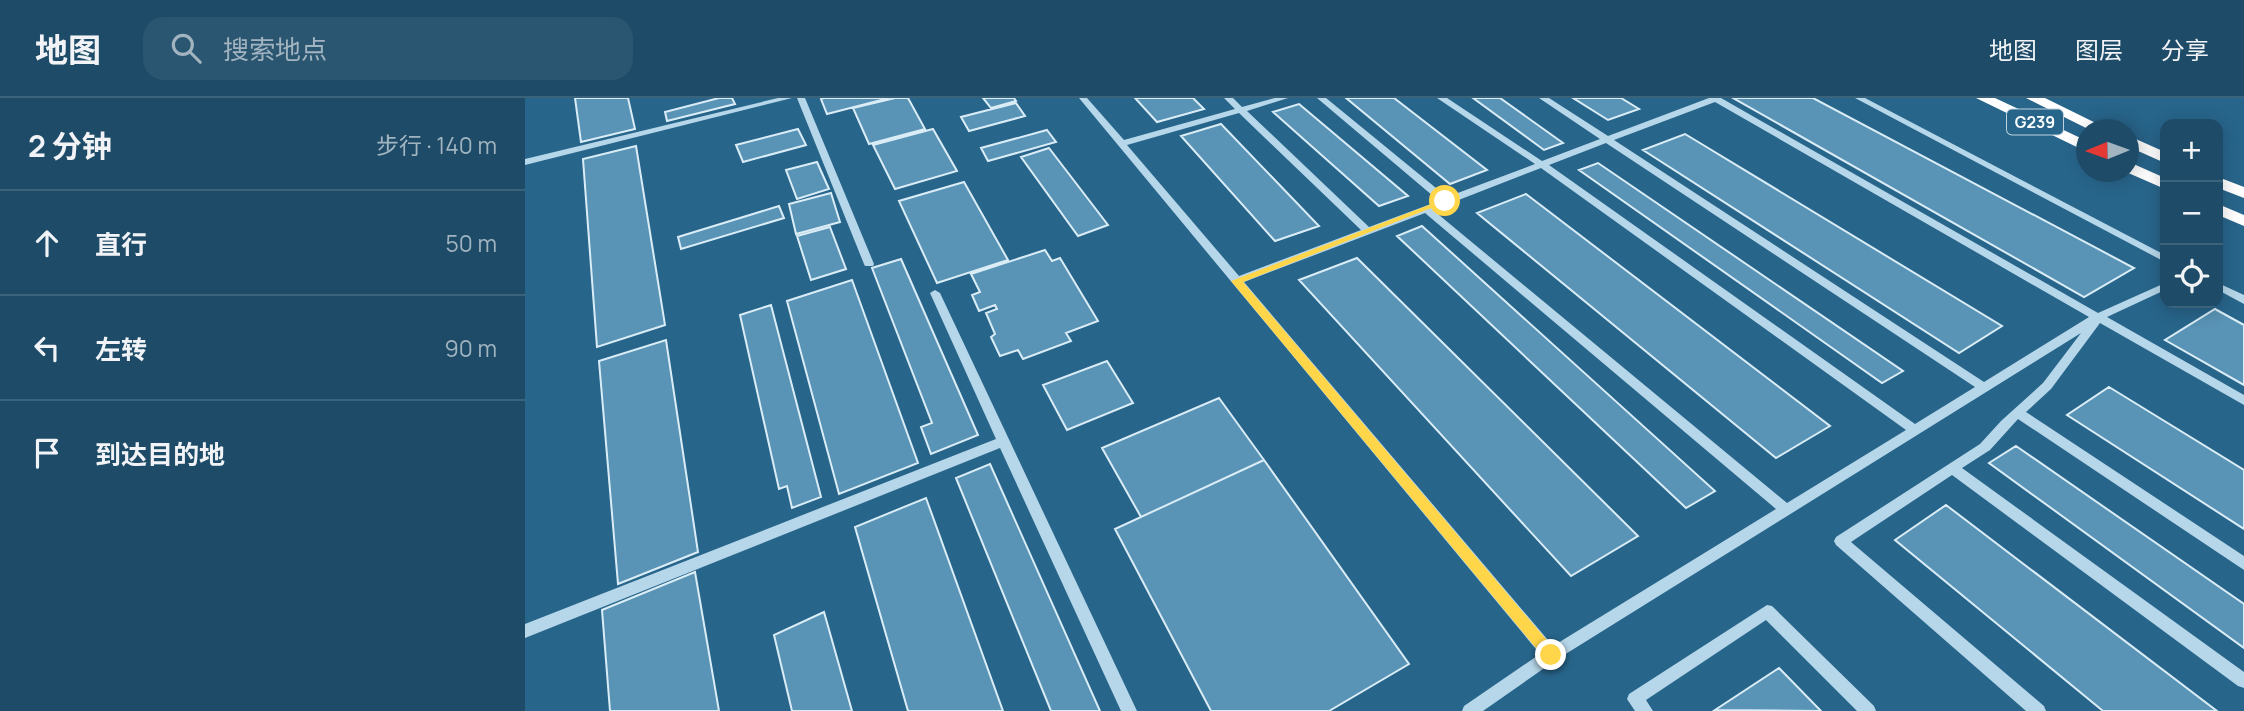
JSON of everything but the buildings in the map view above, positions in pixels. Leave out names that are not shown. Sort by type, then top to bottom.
[{"type":"highway","name":"G239","points":[[1983,98],[2076,142]]},
{"type":"highway","name":"G239","points":[[2033,98],[2079,119]]},
{"type":"highway","points":[[2139,146],[2160,156]]},
{"type":"highway","points":[[2139,172],[2161,182]]},
{"type":"highway","points":[[2220,182],[2244,193]]},
{"type":"highway","points":[[2223,211],[2244,221]]},
{"type":"street","points":[[525,162],[747,103],[788,98]]},
{"type":"street","points":[[1083,98],[1551,655]]},
{"type":"street","points":[[1229,98],[1368,231]]},
{"type":"street","points":[[1121,144],[1284,98]]},
{"type":"street","points":[[1321,98],[1445,201]]},
{"type":"street","points":[[1441,98],[1542,165],[1915,430]]},
{"type":"street","points":[[1543,98],[1985,388]]},
{"type":"street","points":[[1236,281],[1716,98],[2244,401]]},
{"type":"street","points":[[1859,98],[2160,256]]},
{"type":"street","points":[[1426,209],[1786,510]]},
{"type":"street","points":[[1470,711],[1551,655],[2098,317],[2160,288]]},
{"type":"street","points":[[2223,289],[2244,300]]},
{"type":"street","points":[[935,293],[1129,711]]},
{"type":"street","points":[[2038,711],[1841,541],[1985,447],[2047,386],[2098,317]]},
{"type":"street","points":[[2018,413],[2244,564]]},
{"type":"street","points":[[525,631],[1004,441]]},
{"type":"street","points":[[1954,469],[2244,681]]},
{"type":"street","points":[[1645,711],[1635,699],[1767,611],[1868,711]]},
{"type":"lane","points":[[801,98],[869,264]]},
{"type":"route","points":[[1445,201],[1236,281],[1551,655]]}]
